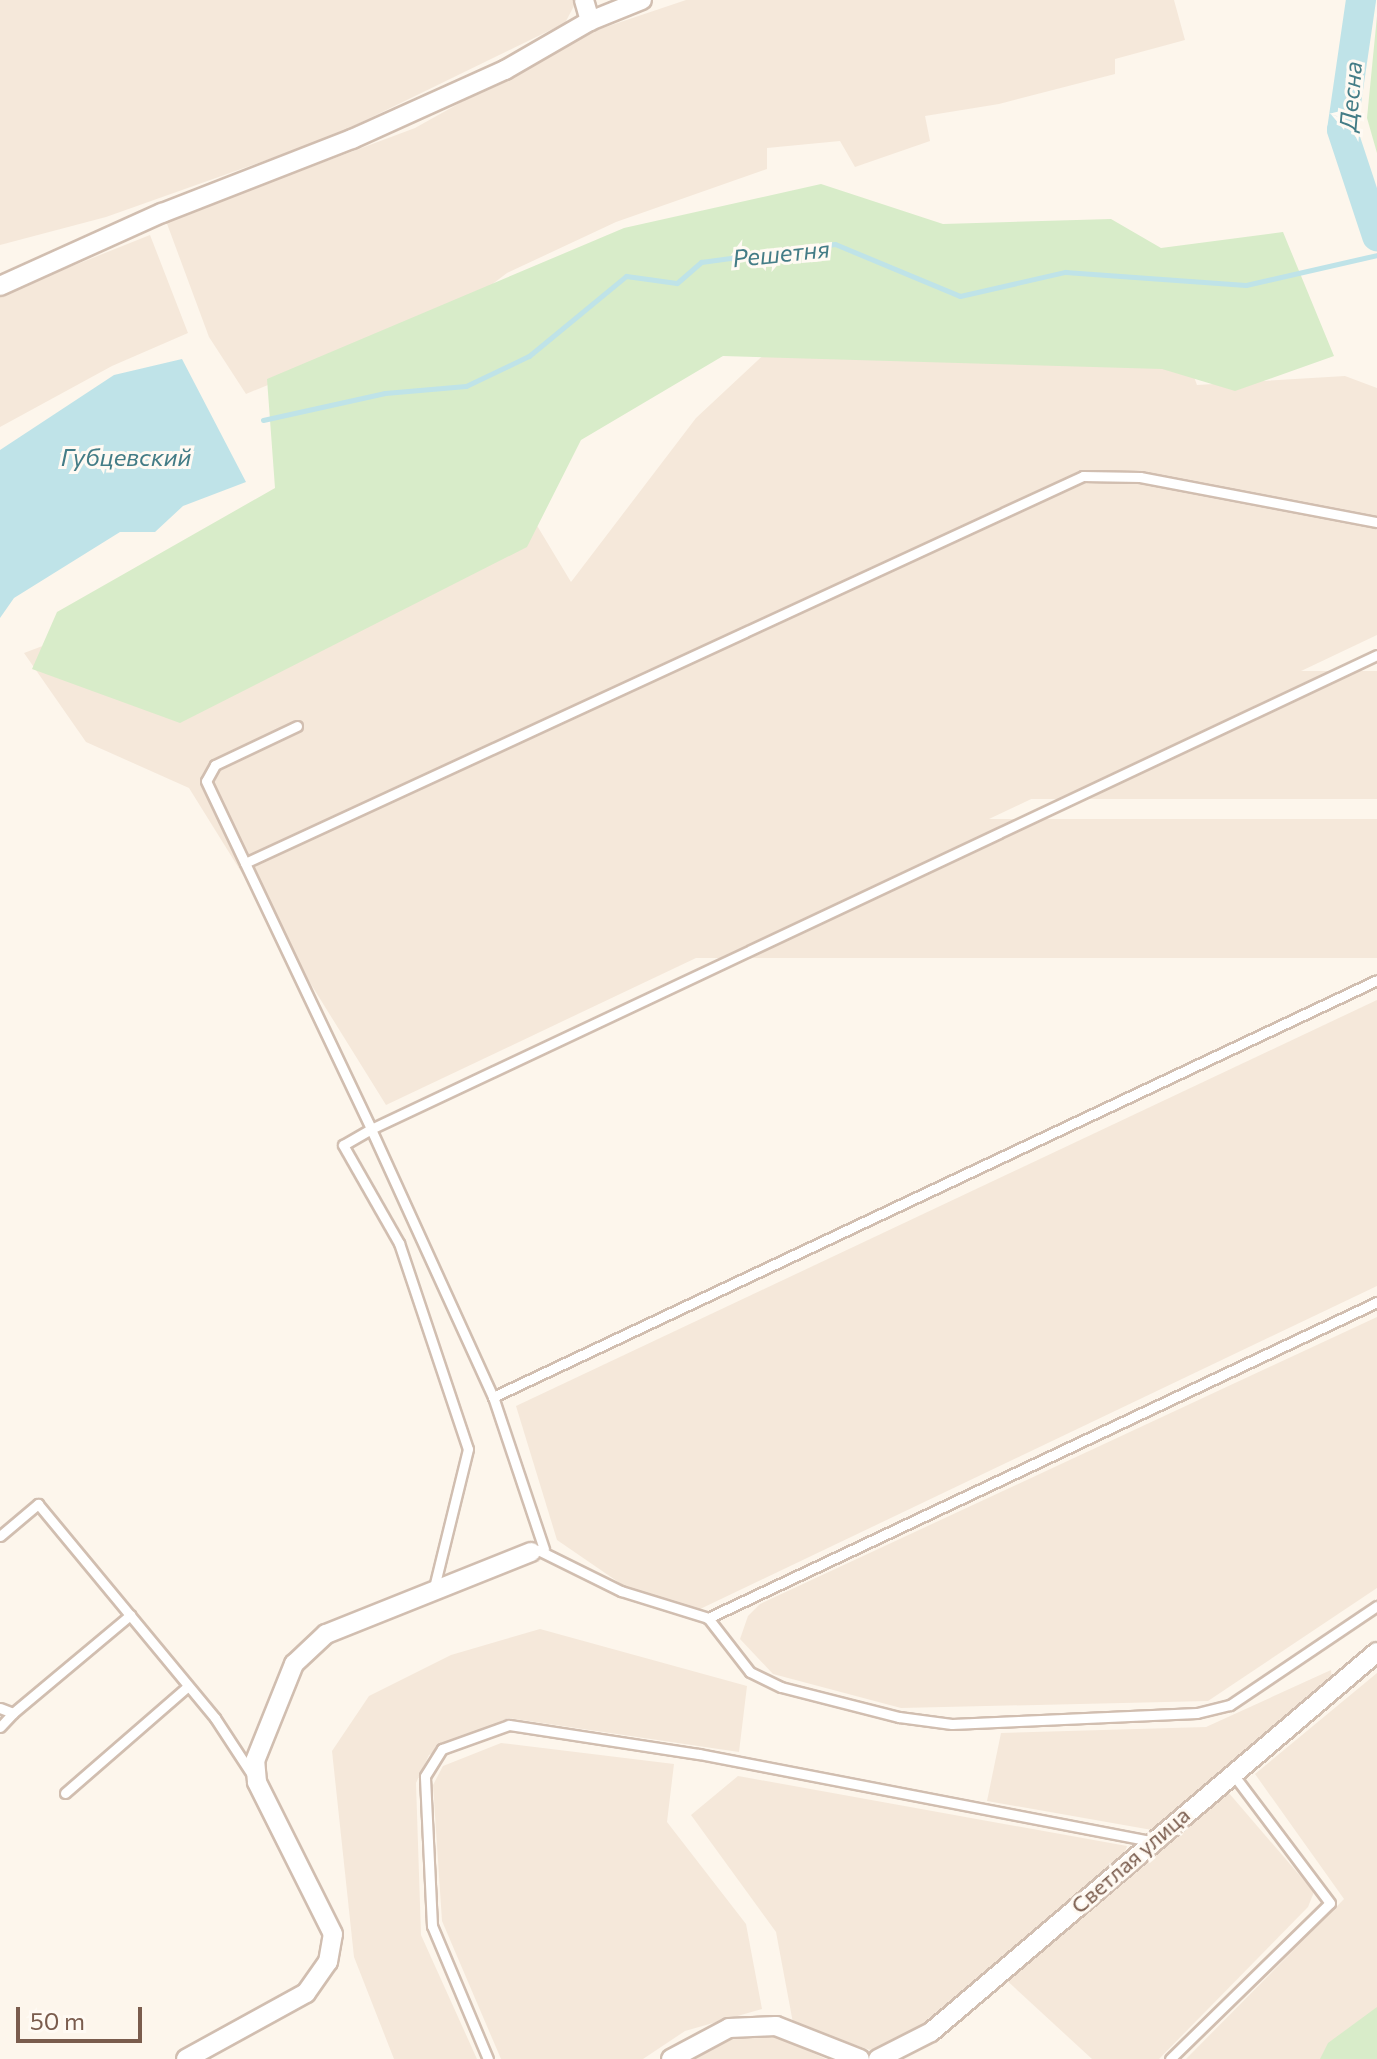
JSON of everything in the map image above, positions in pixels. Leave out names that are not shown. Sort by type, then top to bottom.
[{"type":"street","points":[[584,0],[590,21]]},
{"type":"street","points":[[0,286],[491,76],[590,21],[642,0]]},
{"type":"street","points":[[186,2059],[306,1993],[328,1962],[333,1934],[257,1782],[255,1761],[294,1664],[326,1634],[432,1596],[537,1550]]},
{"type":"street","name":"Светлая улица","points":[[878,2059],[931,2032],[1151,1841],[1377,1652]]},
{"type":"street","points":[[671,2059],[729,2028],[776,2026],[860,2059]]},
{"type":"lane","points":[[245,863],[1083,476],[1127,475],[1377,522]]},
{"type":"lane","points":[[432,1596],[468,1449],[399,1243],[343,1145],[371,1129],[1377,655]]},
{"type":"lane","points":[[297,726],[208,772],[206,781],[371,1129],[493,1397],[537,1550],[621,1591],[708,1618],[750,1672],[781,1687],[899,1717],[952,1724],[1197,1713],[1230,1705],[1377,1606]]},
{"type":"lane","points":[[493,1397],[1377,980]]},
{"type":"lane","points":[[708,1618],[1377,1302]]},
{"type":"lane","points":[[0,1536],[38,1504],[188,1686],[257,1782]]},
{"type":"lane","points":[[0,1727],[130,1615]]},
{"type":"lane","points":[[65,1793],[188,1686]]},
{"type":"lane","points":[[0,1708],[13,1713]]},
{"type":"lane","points":[[488,2059],[432,1926],[425,1776],[442,1749],[509,1725],[699,1754],[1151,1841]]},
{"type":"lane","points":[[1170,2059],[1330,1903],[1232,1773]]},
{"type":"shaded area","points":[[0,0],[573,0],[575,4],[565,23],[329,138],[106,217],[0,245]]},
{"type":"shaded area","points":[[686,0],[1174,0],[1185,40],[1115,59],[1115,74],[999,104],[925,116],[930,141],[855,167],[840,141],[767,148],[767,169],[616,222],[507,273],[469,302],[246,394],[209,337],[166,221],[415,128],[582,35]]},
{"type":"shaded area","points":[[150,235],[188,333],[112,366],[0,427],[0,295]]},
{"type":"shaded area","points":[[1165,298],[1197,385],[1345,376],[1377,388],[1377,635],[386,1105],[189,788],[86,742],[24,653],[114,619],[486,441],[571,582],[696,418],[804,317]]},
{"type":"shaded area","points":[[297,671],[1377,671],[1377,799],[297,799]]},
{"type":"shaded area","points":[[368,819],[1377,819],[1377,958],[368,958]]},
{"type":"shaded area","points":[[1377,1000],[1377,1286],[698,1610],[627,1588],[557,1540],[516,1406]]},
{"type":"shaded area","points":[[1377,1317],[1377,1588],[1208,1701],[901,1708],[773,1674],[740,1639],[748,1616],[760,1604]]},
{"type":"shaded area","points":[[540,1629],[747,1686],[739,1752],[508,1718],[429,1755],[416,1783],[421,1935],[477,2059],[394,2059],[354,1957],[332,1751],[369,1696],[451,1655]]},
{"type":"shaded area","points":[[1331,1670],[1332,1681],[1152,1830],[987,1801],[1001,1733],[1206,1727]]},
{"type":"shaded area","points":[[1377,1673],[1377,2014],[1329,2059],[1186,2059],[1344,1899],[1255,1774]]},
{"type":"shaded area","points":[[501,1743],[674,1764],[667,1822],[746,1924],[762,2009],[685,2031],[643,2059],[501,2059],[442,1921],[433,1785],[443,1766]]},
{"type":"shaded area","points":[[738,1776],[1127,1846],[1124,1855],[909,2035],[870,2050],[793,2023],[776,1932],[691,1815]]},
{"type":"shaded area","points":[[1228,1792],[1314,1892],[1308,1907],[1159,2059],[1092,2059],[1003,1977]]},
{"type":"shaded area","points":[[764,2031],[826,2059],[694,2059],[728,2037]]},
{"type":"green space","points":[[1377,16],[1377,153],[1367,118]]},
{"type":"green space","points":[[821,184],[943,224],[1111,219],[1161,248],[1283,232],[1334,356],[1235,391],[1162,369],[723,356],[581,440],[527,547],[180,723],[32,669],[57,612],[275,488],[267,379],[624,228]]},
{"type":"green space","points":[[1377,2007],[1377,2059],[1320,2059],[1328,2043]]},
{"type":"water","name":"Губцевский","points":[[182,359],[246,482],[183,506],[155,532],[120,532],[14,598],[0,618],[0,450],[114,375]]},
{"type":"waterway","name":"Десна","points":[[1361,0],[1342,130],[1377,236]]},
{"type":"waterway","name":"Решетня","points":[[263,420],[385,393],[466,386],[529,356],[626,276],[677,283],[701,262],[835,244],[960,296],[1065,272],[1246,285],[1377,255]]}]
